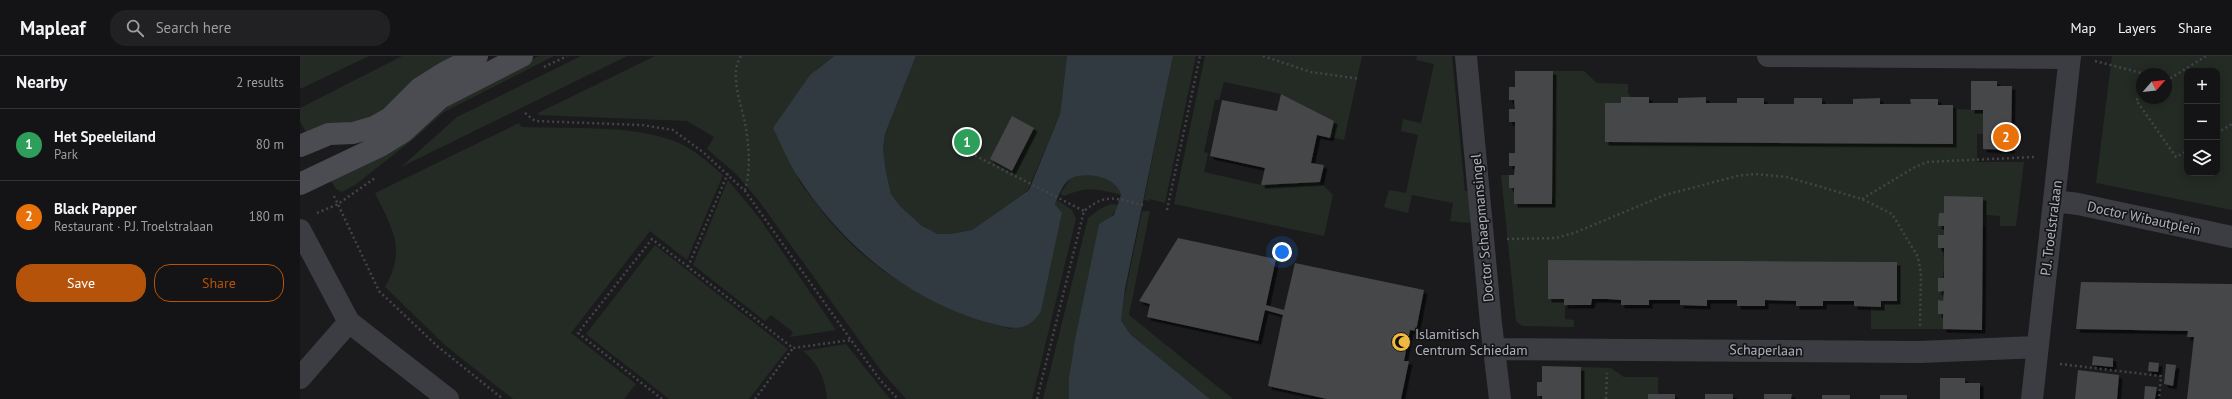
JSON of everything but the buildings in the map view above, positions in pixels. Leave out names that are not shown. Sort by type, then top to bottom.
[{"type":"main road","points":[[300,146],[329,134],[353,133],[374,127],[390,118],[420,88],[444,73],[477,56]]},
{"type":"main road","points":[[300,184],[382,145],[403,132],[440,98],[522,56]]},
{"type":"street","name":"Doctor Schaepmansingel","points":[[1466,56],[1491,324],[1496,349],[1500,399]]},
{"type":"street","points":[[1768,56],[2077,58]]},
{"type":"street","name":"P.J. Troelstralaan","points":[[2032,399],[2055,201],[2077,58]]},
{"type":"street","name":"Doctor Wibautplein","points":[[2055,201],[2078,204],[2232,237]]},
{"type":"street","points":[[300,230],[349,322],[448,399]]},
{"type":"street","points":[[300,378],[349,322]]},
{"type":"street","name":"Schaperlaan","points":[[1496,349],[1920,352],[2037,347]]},
{"type":"path","points":[[741,56],[736,69],[745,124],[749,174],[745,191]]},
{"type":"path","points":[[1167,210],[1200,56]]},
{"type":"path","points":[[1263,56],[1311,72],[1360,79]]},
{"type":"path","points":[[2172,77],[2206,56]]},
{"type":"path","points":[[2077,58],[2136,72]]},
{"type":"path","points":[[2139,104],[2176,158],[2184,153]]},
{"type":"path","points":[[525,113],[535,121],[642,125],[673,130],[728,173],[745,191],[851,340],[882,381],[898,399]]},
{"type":"path","points":[[2220,131],[2232,124]]},
{"type":"path","points":[[966,151],[1084,211]]},
{"type":"path","points":[[1862,198],[1915,167],[1928,162],[2035,157]]},
{"type":"path","points":[[688,267],[728,173]]},
{"type":"path","points":[[1483,237],[1556,238],[1574,233],[1665,195],[1737,176],[1756,174],[1787,177],[1862,198],[1892,214],[1918,257],[1921,273],[1920,352]]},
{"type":"path","points":[[1036,399],[1084,211],[1097,200],[1105,198],[1143,205]]},
{"type":"path","points":[[338,204],[379,291],[437,346],[503,399]]},
{"type":"path","points":[[660,398],[578,333],[652,239],[793,348]]},
{"type":"path","points":[[755,399],[793,348],[851,340]]},
{"type":"path","points":[[2060,364],[2162,376],[2159,399]]},
{"type":"shaded area","points":[[300,56],[369,56],[300,89]]},
{"type":"shaded area","points":[[402,56],[463,56],[379,115],[307,134],[300,121],[300,108]]},
{"type":"shaded area","points":[[539,56],[554,56],[444,112],[415,138],[355,185],[342,192],[336,189],[329,177],[449,100]]},
{"type":"shaded area","points":[[581,56],[627,56],[401,167],[457,117]]},
{"type":"shaded area","points":[[655,56],[834,56],[814,72],[804,86],[802,93],[796,165],[796,171],[800,182],[834,226],[877,266],[927,297],[981,320],[1010,329],[1041,311],[1062,213],[1055,204],[1057,200],[1072,210],[1076,219],[1032,399],[906,399],[882,372],[759,201],[735,173],[707,149],[714,137],[687,121],[538,115],[538,113]]},
{"type":"shaded area","points":[[834,56],[916,56],[885,134],[883,149],[886,172],[891,194],[900,206],[922,226],[938,234],[950,234],[972,230],[1029,190],[1060,114],[1067,56],[1173,56],[1125,289],[1121,320],[1130,334],[1210,399],[1069,399],[1069,378],[1075,340],[1099,224],[1114,215],[1121,195],[1114,184],[1108,180],[1101,177],[1085,175],[1072,178],[1066,182],[1055,204],[1062,213],[1041,311],[1036,319],[1023,327],[1016,328],[986,322],[957,312],[929,299],[903,284],[856,247],[815,202],[798,177],[773,128],[810,75]]},
{"type":"shaded area","points":[[916,56],[1067,56],[1060,114],[1028,190],[972,230],[950,234],[938,234],[922,226],[900,206],[891,194],[883,149],[885,134]]},
{"type":"shaded area","points":[[1173,56],[1196,56],[1165,203],[1149,199],[1149,201],[1144,200]]},
{"type":"shaded area","points":[[1205,56],[1362,56],[1344,140],[1330,137],[1334,121],[1281,94],[1224,82],[1219,100],[1215,100],[1204,152],[1208,153],[1204,172],[1261,185],[1320,182],[1333,195],[1324,236],[1174,204]]},
{"type":"shaded area","points":[[1417,56],[1452,56],[1465,191],[1473,191],[1472,221],[1468,223],[1450,221],[1453,203],[1412,195],[1408,213],[1384,207],[1389,190],[1406,193],[1418,135],[1401,131],[1403,119],[1421,123],[1434,64],[1416,60]]},
{"type":"shaded area","points":[[2112,56],[2232,56],[2232,210],[2096,183]]},
{"type":"shaded area","points":[[1553,71],[1584,71],[1597,83],[1628,84],[1628,93],[1631,97],[1621,103],[1605,103],[1605,142],[1953,144],[1953,109],[1983,110],[1983,134],[1977,134],[1977,162],[2024,162],[2016,226],[2000,226],[2000,216],[1986,215],[1986,226],[1983,226],[1983,197],[1944,197],[1944,213],[1939,213],[1939,226],[1944,226],[1944,235],[1938,235],[1944,256],[1944,271],[1938,292],[1944,291],[1943,301],[1938,301],[1938,314],[1943,314],[1943,329],[1871,329],[1871,307],[1881,307],[1881,301],[1896,262],[1548,260],[1548,299],[1564,299],[1574,305],[1574,307],[1565,306],[1565,319],[1574,320],[1574,327],[1522,326],[1516,321],[1501,175],[1509,175],[1509,188],[1514,188],[1515,204],[1552,204]]},
{"type":"shaded area","points":[[519,123],[522,127],[622,130],[662,137],[691,149],[723,175],[687,260],[650,231],[571,333],[636,384],[624,399],[513,399],[446,346],[385,287],[392,273],[395,261],[395,239],[387,217],[375,193]]},
{"type":"shaded area","points":[[1087,174],[1097,176],[1112,183],[1119,190],[1121,195],[1106,191],[1092,190],[1079,191],[1064,196],[1060,194],[1071,178]]},
{"type":"shaded area","points":[[728,180],[760,219],[836,330],[790,337],[793,332],[771,315],[765,321],[693,265]]},
{"type":"shaded area","points":[[1111,204],[1119,205],[1110,219],[1099,224],[1071,365],[1069,399],[1043,399],[1088,218],[1100,209]]},
{"type":"shaded area","points":[[1142,211],[1150,211],[1129,315],[1233,399],[1210,399],[1130,334],[1121,320]]},
{"type":"shaded area","points":[[655,245],[788,349],[749,399],[669,399],[586,334]]},
{"type":"shaded area","points":[[846,344],[890,399],[827,399],[825,385],[817,366],[803,351]]},
{"type":"shaded area","points":[[1581,367],[1611,368],[1624,377],[1658,377],[1658,394],[1648,394],[1648,399],[1581,399]]},
{"type":"place","name":"Black Papper","points":[[2006,137]]},
{"type":"place","name":"Het Speeleiland","points":[[967,142]]},
{"type":"place","name":"Islamitisch Centrum Schiedam","points":[[1401,342]]}]
